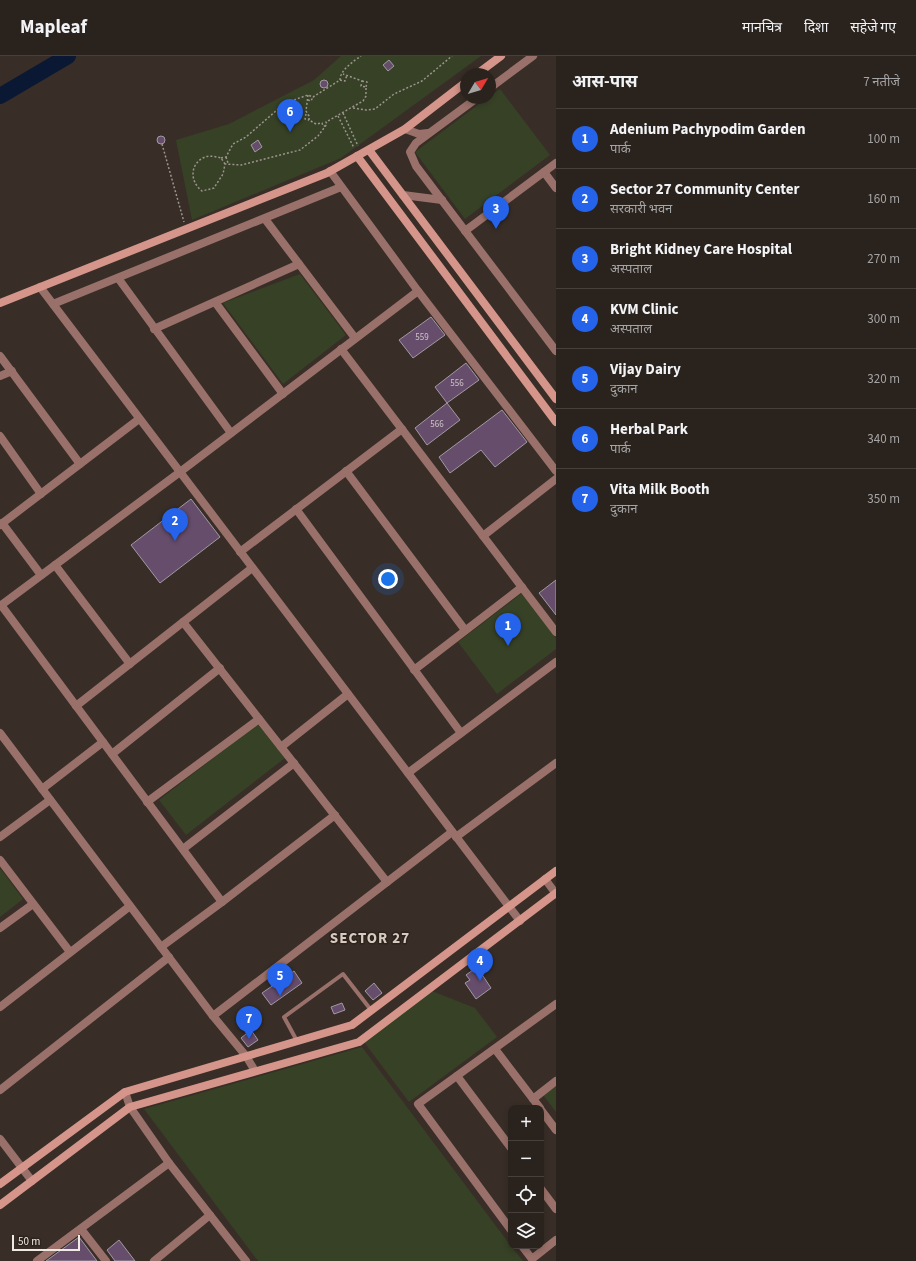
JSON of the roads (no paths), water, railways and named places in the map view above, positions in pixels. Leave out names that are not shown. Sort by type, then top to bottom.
[{"type":"street","points":[[485,68],[501,56]]},
{"type":"street","points":[[496,84],[533,56]]},
{"type":"street","points":[[0,303],[330,172],[405,128],[460,87]]},
{"type":"street","points":[[469,104],[431,133],[416,142],[410,152],[416,166],[556,351]]},
{"type":"street","points":[[405,128],[419,134],[431,133]]},
{"type":"street","points":[[363,153],[403,195],[556,399]]},
{"type":"street","points":[[363,153],[556,422]]},
{"type":"street","points":[[465,231],[556,163]]},
{"type":"street","points":[[330,172],[418,291],[556,471]]},
{"type":"street","points":[[544,172],[556,188]]},
{"type":"street","points":[[53,304],[342,187]]},
{"type":"street","points":[[403,195],[442,200]]},
{"type":"street","points":[[265,219],[355,338]]},
{"type":"street","points":[[154,329],[299,264]]},
{"type":"street","points":[[118,278],[231,433]]},
{"type":"street","points":[[40,287],[520,921]]},
{"type":"street","points":[[222,902],[1,605],[180,472],[418,291]]},
{"type":"street","points":[[215,302],[283,394]]},
{"type":"street","points":[[341,349],[556,632]]},
{"type":"street","points":[[0,356],[80,464]]},
{"type":"street","points":[[0,376],[12,371]]},
{"type":"street","points":[[41,575],[1,524],[140,419]]},
{"type":"street","points":[[240,552],[402,429]]},
{"type":"street","points":[[0,436],[41,494]]},
{"type":"street","points":[[346,471],[465,630]]},
{"type":"street","points":[[483,536],[556,479]]},
{"type":"street","points":[[296,509],[461,733]]},
{"type":"street","points":[[55,565],[130,664]]},
{"type":"street","points":[[76,706],[252,568]]},
{"type":"street","points":[[414,670],[522,587]]},
{"type":"street","points":[[184,622],[387,882]]},
{"type":"street","points":[[408,773],[556,662]]},
{"type":"street","points":[[112,754],[220,668]]},
{"type":"street","points":[[281,747],[348,694]]},
{"type":"street","points":[[147,802],[260,719]]},
{"type":"street","points":[[0,733],[168,957],[246,1056],[256,1071]]},
{"type":"street","points":[[42,789],[103,742]]},
{"type":"street","points":[[183,848],[294,763]]},
{"type":"street","points":[[213,1016],[387,882],[556,764]]},
{"type":"street","points":[[0,837],[50,800]]},
{"type":"street","points":[[161,947],[222,902],[334,815]]},
{"type":"street","points":[[0,860],[70,952]]},
{"type":"street","points":[[0,1184],[125,1092],[352,1025],[556,871]]},
{"type":"street","points":[[0,1205],[130,1107],[359,1042],[556,893],[545,880]]},
{"type":"street","points":[[0,928],[33,904]]},
{"type":"street","points":[[0,1007],[130,906]]},
{"type":"street","points":[[0,1090],[168,957]]},
{"type":"street","points":[[508,1226],[418,1104],[556,1004]]},
{"type":"street","points":[[495,1049],[537,1105]]},
{"type":"street","points":[[457,1076],[508,1144]]},
{"type":"street","points":[[533,1099],[556,1081]]},
{"type":"street","points":[[125,1092],[130,1107],[169,1163],[246,1261]]},
{"type":"street","points":[[544,1114],[556,1130]]},
{"type":"street","points":[[0,1139],[32,1181]]},
{"type":"street","points":[[37,1261],[169,1163]]},
{"type":"street","points":[[544,1193],[556,1209]]},
{"type":"street","points":[[154,1261],[210,1215]]},
{"type":"street","points":[[82,1229],[106,1261]]},
{"type":"street","points":[[524,1249],[532,1259],[556,1240]]},
{"type":"lane","points":[[297,1041],[284,1017],[343,974],[372,1010]]},
{"type":"waterway","points":[[0,96],[68,56]]},
{"type":"place","name":"Herbal Park","points":[[290,132]]},
{"type":"place","name":"Bright Kidney Care Hospital","points":[[496,229]]},
{"type":"place","name":"Sector 27 Community Center","points":[[175,541]]},
{"type":"place","name":"Adenium Pachypodim Garden","points":[[508,646]]},
{"type":"place","name":"KVM Clinic","points":[[480,981]]},
{"type":"place","name":"Vijay Dairy","points":[[280,996]]},
{"type":"place","name":"Vita Milk Booth","points":[[249,1039]]},
{"type":"district","name":"SECTOR 27","points":[[370,938]]}]
